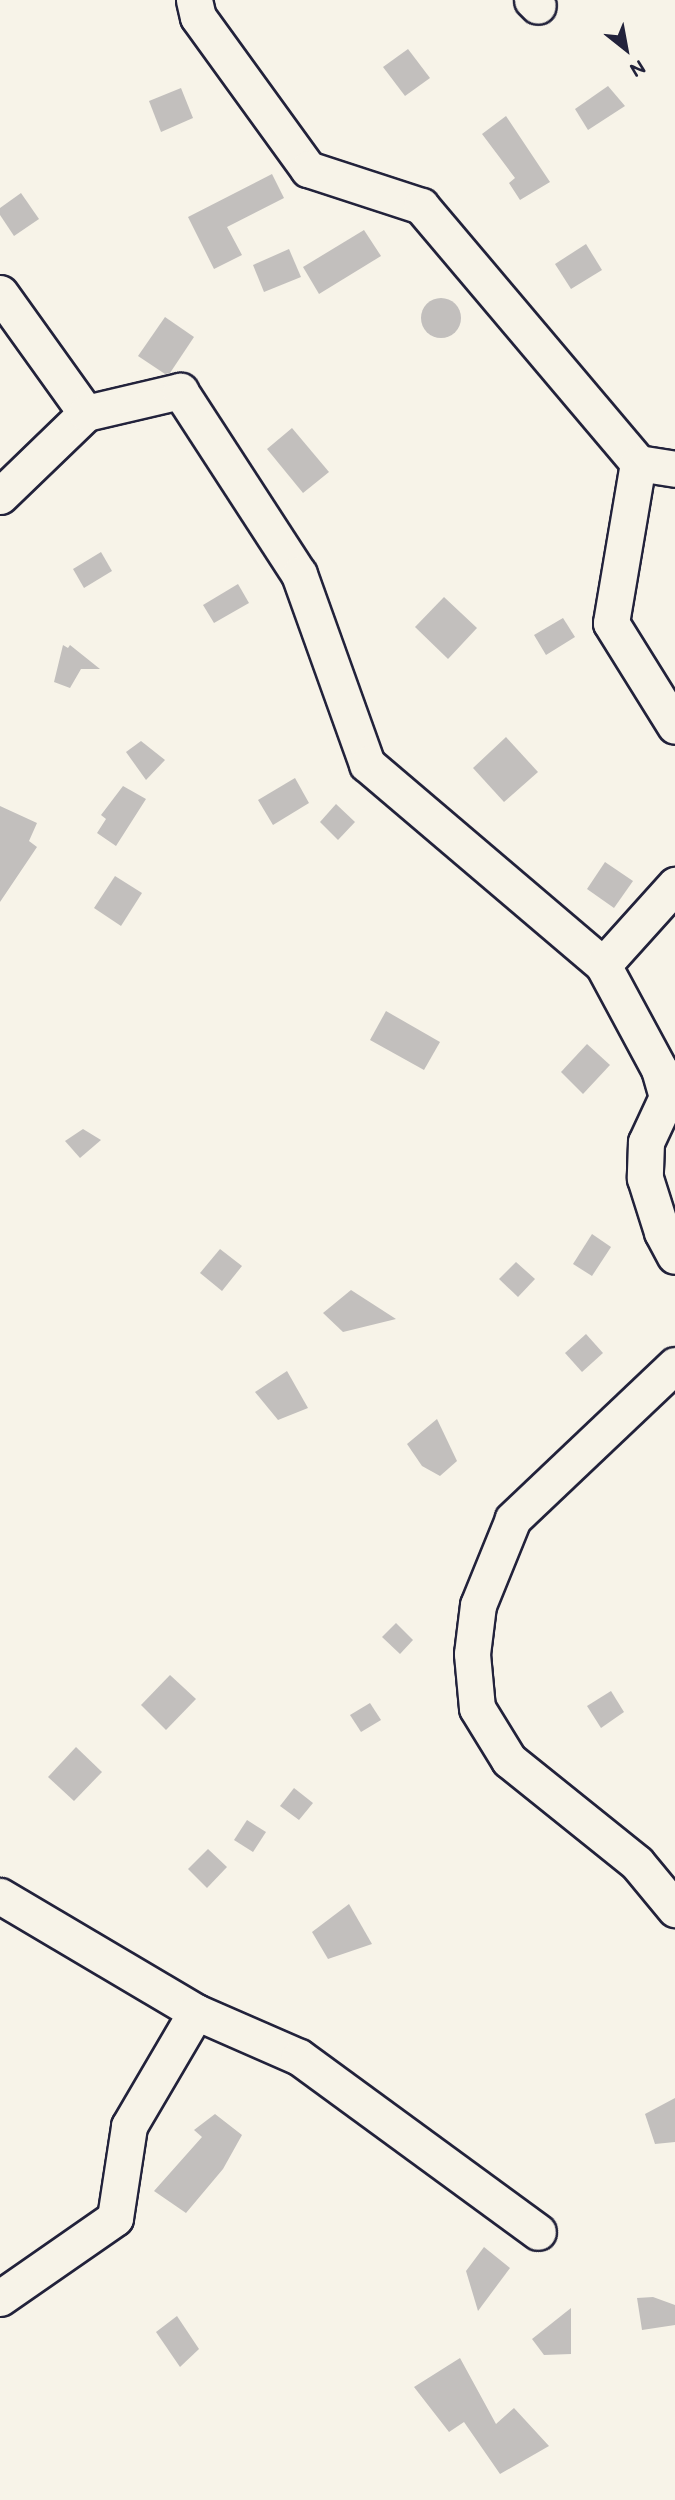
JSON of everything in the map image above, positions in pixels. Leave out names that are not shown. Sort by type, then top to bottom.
[{"type":"street","points":[[194,0],[198,17],[308,169],[421,206],[638,463],[675,469]]},
{"type":"street","points":[[0,293],[86,413]]},
{"type":"street","points":[[0,496],[86,413],[180,391],[299,573],[367,764],[603,965],[667,1071],[667,1097],[646,1142],[645,1178],[662,1232],[675,1256]]},
{"type":"street","points":[[638,463],[611,623],[675,726]]},
{"type":"street","points":[[603,965],[675,885]]},
{"type":"street","points":[[675,1365],[513,1519],[478,1605],[472,1654],[477,1708],[509,1760],[637,1863],[675,1909]]},
{"type":"street","points":[[0,1896],[196,2012],[299,2057],[538,2232]]},
{"type":"street","points":[[0,2298],[115,2218],[129,2126],[196,2012]]},
{"type":"building","points":[[408,49],[430,78],[405,96],[383,67]]},
{"type":"building","points":[[608,86],[625,106],[588,130],[575,109]]},
{"type":"building","points":[[181,88],[193,118],[161,132],[149,101]]},
{"type":"building","points":[[506,116],[550,182],[520,200],[509,183],[515,178],[482,134]]},
{"type":"building","points":[[272,174],[284,198],[227,227],[242,255],[214,269],[188,217]]},
{"type":"building","points":[[21,193],[39,219],[14,236],[0,215],[0,208]]},
{"type":"building","points":[[364,230],[381,256],[319,294],[303,267]]},
{"type":"building","points":[[586,244],[602,270],[571,289],[555,264]]},
{"type":"building","points":[[289,249],[301,277],[264,292],[253,265]]},
{"type":"building","points":[[441,298],[449,299],[455,304],[460,310],[460,326],[455,332],[449,337],[441,338],[433,337],[427,332],[422,326],[421,318],[422,310],[427,304],[433,299]]},
{"type":"building","points":[[165,317],[194,337],[170,373],[165,374],[138,356]]},
{"type":"building","points":[[292,428],[329,472],[303,493],[267,449]]},
{"type":"building","points":[[101,552],[112,571],[84,588],[73,569]]},
{"type":"building","points":[[238,584],[249,603],[214,623],[203,605]]},
{"type":"building","points":[[444,597],[477,628],[448,659],[415,627]]},
{"type":"building","points":[[563,618],[575,637],[546,655],[534,635]]},
{"type":"building","points":[[63,645],[68,648],[70,645],[100,669],[81,669],[70,688],[54,682]]},
{"type":"building","points":[[506,737],[538,772],[504,802],[473,768]]},
{"type":"building","points":[[141,741],[165,760],[146,780],[126,752]]},
{"type":"building","points":[[295,778],[309,803],[273,825],[258,800]]},
{"type":"building","points":[[123,786],[146,799],[116,846],[97,833],[106,819],[101,815]]},
{"type":"building","points":[[336,804],[355,822],[338,840],[320,822]]},
{"type":"building","points":[[0,806],[37,823],[29,841],[37,847],[0,902]]},
{"type":"building","points":[[605,862],[633,881],[614,908],[587,889]]},
{"type":"building","points":[[115,876],[142,893],[121,926],[94,908]]},
{"type":"building","points":[[386,1011],[440,1042],[424,1070],[370,1040]]},
{"type":"building","points":[[587,1044],[610,1065],[583,1094],[561,1072]]},
{"type":"building","points":[[83,1129],[101,1140],[80,1158],[65,1141]]},
{"type":"building","points":[[592,1234],[611,1247],[592,1276],[573,1264]]},
{"type":"building","points":[[220,1249],[242,1266],[222,1291],[200,1273]]},
{"type":"building","points":[[516,1262],[535,1279],[518,1297],[499,1279]]},
{"type":"building","points":[[351,1290],[396,1319],[343,1332],[323,1313]]},
{"type":"building","points":[[586,1334],[603,1353],[582,1372],[565,1353]]},
{"type":"building","points":[[287,1371],[308,1408],[278,1420],[255,1392]]},
{"type":"building","points":[[437,1419],[457,1461],[440,1476],[422,1466],[407,1444]]},
{"type":"building","points":[[396,1623],[413,1640],[400,1654],[382,1637]]},
{"type":"building","points":[[170,1675],[196,1699],[166,1730],[141,1705]]},
{"type":"building","points":[[611,1691],[624,1712],[601,1728],[587,1706]]},
{"type":"building","points":[[370,1703],[381,1720],[361,1732],[350,1715]]},
{"type":"building","points":[[76,1747],[102,1772],[74,1801],[48,1777]]},
{"type":"building","points":[[294,1788],[313,1803],[299,1820],[280,1806]]},
{"type":"building","points":[[247,1820],[266,1832],[253,1852],[234,1840]]},
{"type":"building","points":[[208,1849],[227,1867],[207,1888],[188,1869]]},
{"type":"building","points":[[349,1904],[372,1944],[328,1959],[312,1932]]},
{"type":"building","points":[[675,2098],[675,2142],[655,2144],[645,2114]]},
{"type":"building","points":[[215,2114],[242,2135],[223,2169],[186,2213],[154,2191],[202,2137],[194,2130]]},
{"type":"building","points":[[484,2247],[510,2268],[478,2311],[466,2271]]},
{"type":"building","points":[[653,2297],[675,2305],[675,2325],[642,2330],[637,2298]]},
{"type":"building","points":[[571,2308],[571,2354],[544,2355],[532,2339]]},
{"type":"building","points":[[177,2316],[199,2349],[180,2367],[156,2332]]},
{"type":"building","points":[[460,2358],[496,2424],[514,2408],[549,2446],[500,2474],[464,2422],[449,2432],[414,2387]]}]
